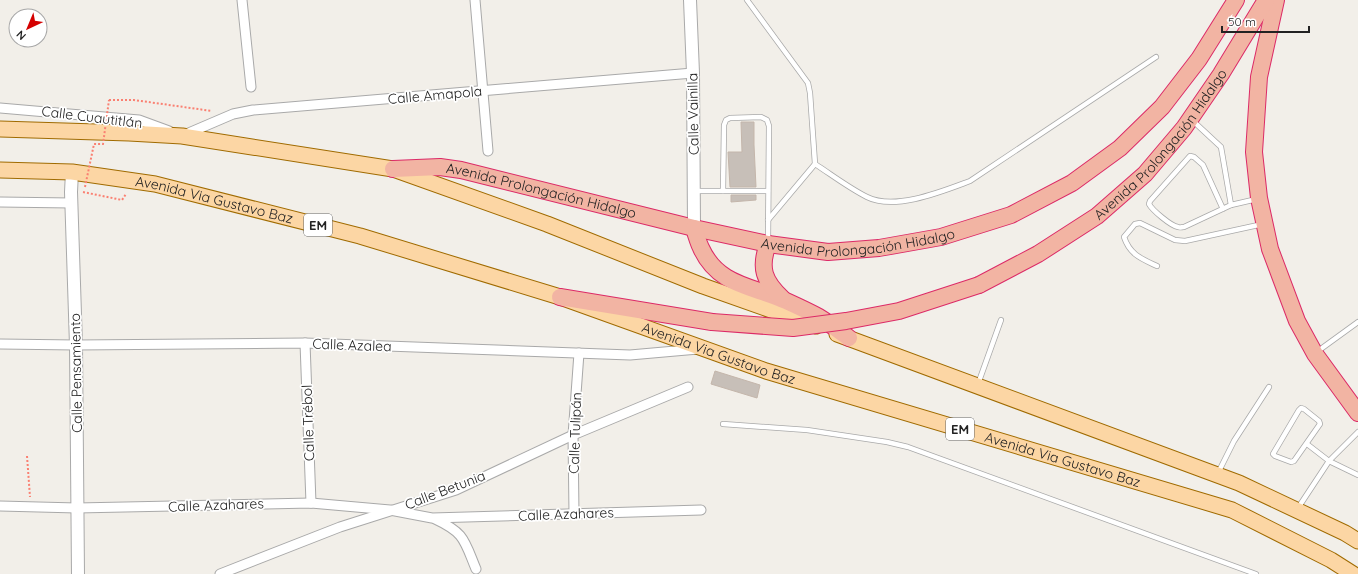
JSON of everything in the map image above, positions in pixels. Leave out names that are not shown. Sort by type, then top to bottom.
[{"type":"highway","name":"Avenida Prolongación Hidalgo","points":[[393,169],[440,167],[462,170],[694,228],[768,244],[828,252],[879,248],[941,237],[1011,215],[1072,183],[1120,148],[1162,107],[1199,60],[1236,0]]},
{"type":"highway","name":"Avenida Prolongación Hidalgo","points":[[560,297],[712,322],[793,328],[846,321],[899,311],[979,285],[1038,254],[1097,216],[1145,174],[1190,118],[1220,74],[1266,0]]},
{"type":"highway","points":[[1276,0],[1259,77],[1254,152],[1259,198],[1264,224],[1270,249],[1297,321],[1315,354],[1358,413]]},
{"type":"highway","points":[[694,228],[700,247],[706,259],[724,276],[735,282],[785,300],[820,318],[849,338]]},
{"type":"highway","points":[[768,244],[764,255],[763,266],[765,275],[768,284],[785,300]]},
{"type":"main road","points":[[0,129],[182,136],[393,169],[547,224],[703,286],[849,338],[1239,483],[1345,533],[1358,541]]},
{"type":"main road","name":"EM","points":[[0,170],[72,172]]},
{"type":"main road","name":"Avenida Via Gustavo Baz","points":[[72,172],[155,184],[360,236],[560,297],[766,371],[1232,510],[1331,560],[1353,574]]},
{"type":"street","points":[[242,0],[251,87]]},
{"type":"street","points":[[475,0],[488,151]]},
{"type":"street","name":"Calle Vainilla","points":[[690,0],[693,73],[694,228]]},
{"type":"street","name":"Calle Amapola","points":[[182,136],[233,114],[253,110],[693,73]]},
{"type":"street","name":"Calle Cuautitlán","points":[[0,108],[139,120],[182,136]]},
{"type":"street","name":"Calle Pensamiento","points":[[72,172],[71,198],[76,344],[78,574]]},
{"type":"street","points":[[0,202],[71,198]]},
{"type":"street","name":"Calle Azalea","points":[[0,344],[305,343],[630,355],[703,349]]},
{"type":"street","name":"Calle Trébol","points":[[305,343],[311,503]]},
{"type":"street","name":"Calle Tulipán","points":[[574,513],[573,435],[579,353]]},
{"type":"street","name":"Calle Betunia","points":[[220,574],[390,510],[456,490],[573,435],[688,387]]},
{"type":"street","name":"Calle Azahares","points":[[0,506],[77,508],[311,503],[390,510],[432,518],[701,510]]},
{"type":"street","name":"Calle Azahares","points":[[432,518],[450,526],[456,531],[467,546],[476,569]]},
{"type":"lane","points":[[747,0],[808,83],[810,93],[815,164],[768,220]]},
{"type":"lane","points":[[815,164],[868,198],[887,202],[936,194],[970,181],[1156,57]]},
{"type":"lane","points":[[723,191],[724,125],[726,120],[730,118],[761,117],[767,120],[769,126],[768,244]]},
{"type":"lane","points":[[1190,118],[1221,147],[1231,205]]},
{"type":"lane","points":[[1223,209],[1203,165],[1194,157],[1190,156],[1150,200],[1149,204],[1151,208],[1178,228],[1184,227],[1223,209],[1231,205],[1259,198]]},
{"type":"lane","points":[[694,191],[768,191]]},
{"type":"lane","points":[[1157,266],[1137,257],[1127,246],[1124,237],[1135,224],[1140,223],[1175,240],[1185,241],[1264,224]]},
{"type":"lane","points":[[977,386],[1001,320]]},
{"type":"lane","points":[[1315,354],[1358,322]]},
{"type":"lane","points":[[1218,475],[1234,442],[1269,387]]},
{"type":"lane","points":[[1301,408],[1319,421],[1320,424],[1307,444],[1292,462],[1273,454],[1301,408]]},
{"type":"lane","points":[[723,424],[807,430],[887,442],[908,447],[1256,574]]},
{"type":"lane","points":[[1297,510],[1329,461],[1358,432]]},
{"type":"lane","points":[[1307,444],[1329,461],[1358,475]]},
{"type":"path","points":[[85,187],[94,144],[103,144],[109,100],[134,100],[233,114]]},
{"type":"path","points":[[71,198],[80,191],[122,200],[126,194],[122,193]]},
{"type":"path","points":[[27,456],[30,507]]},
{"type":"building","points":[[741,122],[754,122],[756,187],[730,187],[728,152],[742,152]]},
{"type":"building","points":[[731,195],[756,195],[756,200],[731,202]]},
{"type":"building","points":[[715,371],[760,385],[757,398],[711,384]]}]
